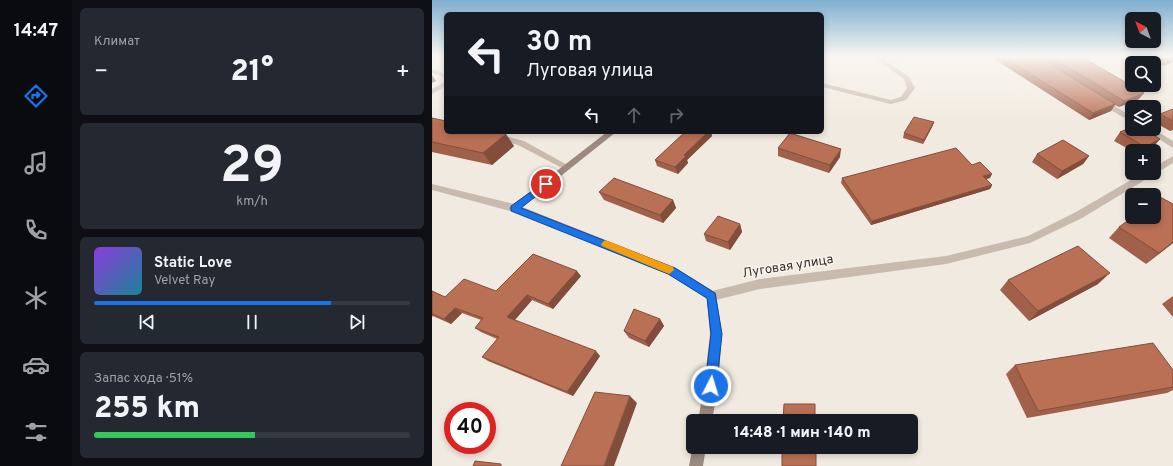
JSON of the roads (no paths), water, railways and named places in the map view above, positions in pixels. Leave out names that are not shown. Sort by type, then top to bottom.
[{"type":"street","points":[[824,85],[891,102],[900,101],[908,96],[911,88],[907,79]]},
{"type":"street","points":[[432,92],[444,84]]},
{"type":"street","points":[[1091,95],[1125,116]]},
{"type":"street","points":[[489,134],[521,143],[567,167]]},
{"type":"street","points":[[514,208],[609,134]]},
{"type":"street","points":[[1158,136],[1173,145]]},
{"type":"street","points":[[1161,167],[1173,159]]},
{"type":"street","name":"Луговая улица","points":[[712,296],[760,284],[946,260],[1030,239],[1079,215],[1138,180]]},
{"type":"street","points":[[432,187],[514,208],[672,271],[712,296],[716,334],[711,386],[705,414]]},
{"type":"street","points":[[696,466],[698,454]]}]
